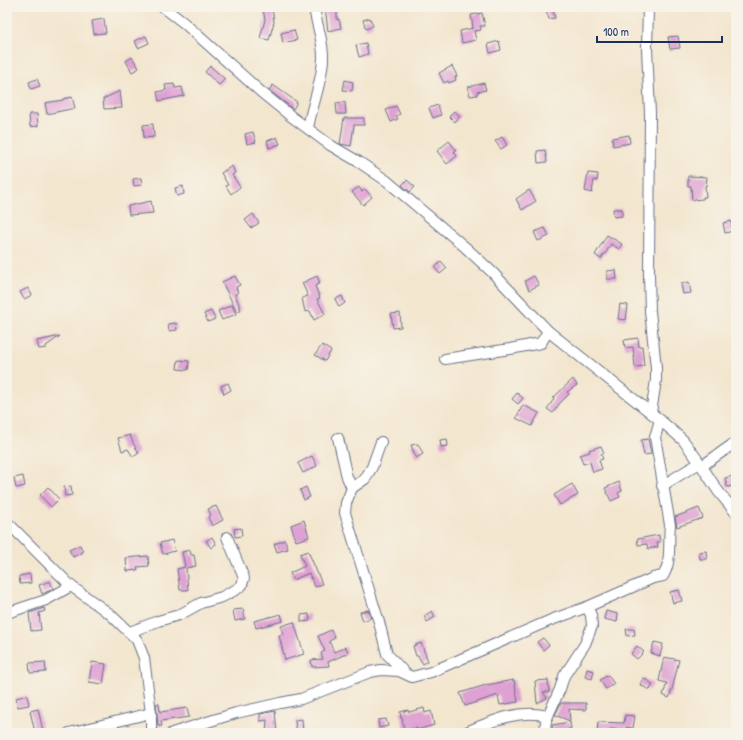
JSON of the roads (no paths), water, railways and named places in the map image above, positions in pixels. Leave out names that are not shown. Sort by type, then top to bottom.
[{"type":"street","points":[[163,7],[196,34],[261,92],[330,145],[387,181],[476,257],[548,331],[683,440],[701,464],[718,491],[736,513]]},
{"type":"street","points":[[308,128],[312,106],[321,79],[323,57],[314,7]]},
{"type":"street","points":[[648,7],[647,49],[650,114],[649,268],[650,311],[656,368],[656,380],[651,413]]},
{"type":"street","points":[[445,359],[510,349],[541,342],[548,331]]},
{"type":"street","points":[[172,733],[236,713],[301,700],[370,672],[390,670],[399,671],[409,677],[417,677],[551,620],[587,607],[653,578],[663,576],[666,571],[670,544],[670,525],[662,486],[655,437],[660,420]]},
{"type":"street","points":[[338,438],[347,477],[352,488]]},
{"type":"street","points":[[381,442],[372,467],[365,479],[352,488],[346,502],[344,513],[380,622],[387,654],[405,674]]},
{"type":"street","points":[[662,486],[736,442]]},
{"type":"street","points":[[7,522],[71,586],[110,614],[137,640],[144,658],[151,713],[151,733]]},
{"type":"street","points":[[130,632],[158,621],[180,615],[200,603],[222,597],[237,590],[242,585],[244,578],[228,538]]},
{"type":"street","points":[[7,613],[46,600],[71,586]]},
{"type":"street","points":[[545,733],[546,720],[564,676],[585,644],[592,626],[591,615],[587,607]]},
{"type":"street","points":[[69,733],[151,713]]},
{"type":"street","points":[[464,733],[497,719],[528,713],[548,716]]}]
